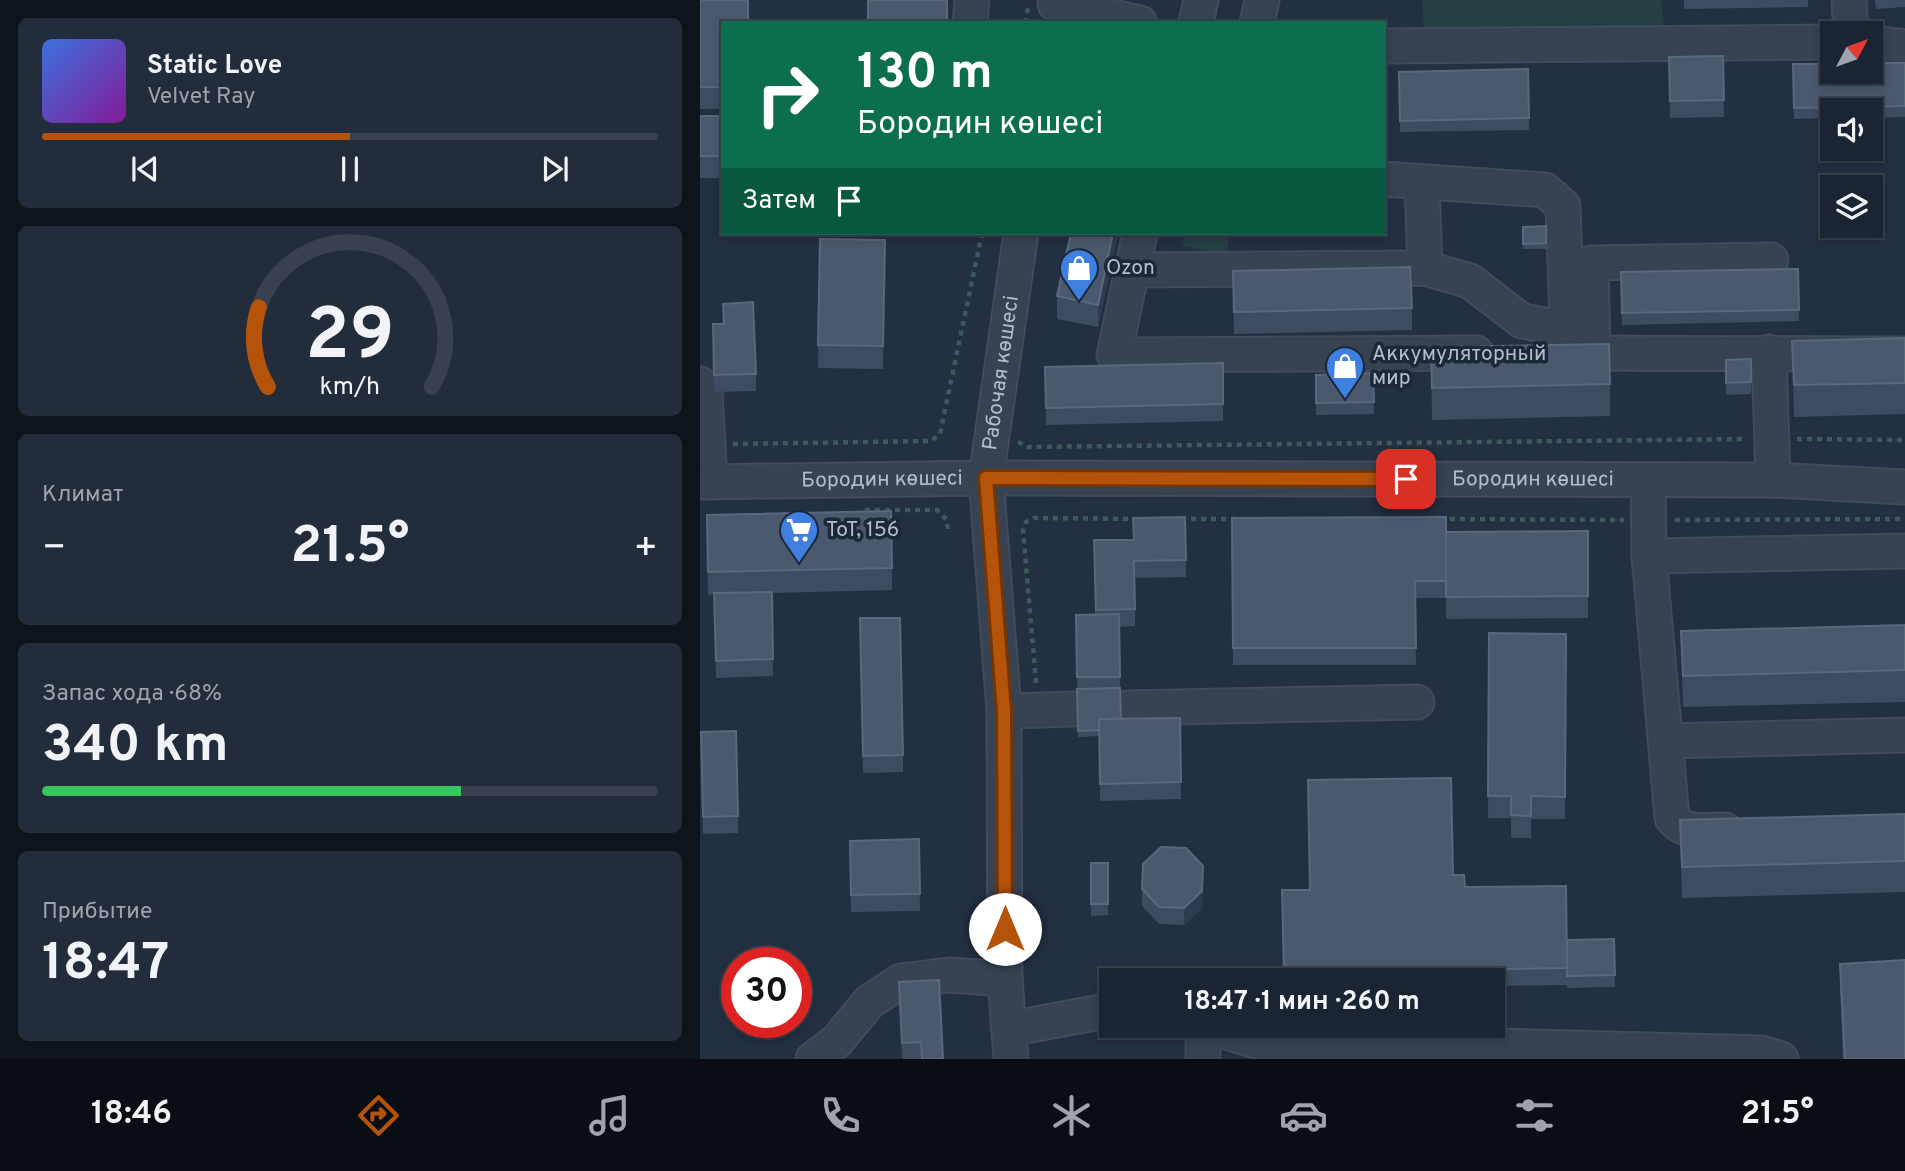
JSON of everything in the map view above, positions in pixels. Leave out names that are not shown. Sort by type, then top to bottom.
[{"type":"street","points":[[970,21],[972,0]]},
{"type":"street","points":[[1196,21],[1201,0]]},
{"type":"street","points":[[1257,21],[1262,0]]},
{"type":"street","points":[[1849,0],[1850,21]]},
{"type":"street","points":[[1054,9],[1128,21]]},
{"type":"street","points":[[1386,47],[1820,42]]},
{"type":"street","points":[[1883,44],[1905,47]]},
{"type":"street","points":[[1386,179],[1545,190],[1563,206],[1576,345]]},
{"type":"street","points":[[1422,182],[1425,268]]},
{"type":"street","name":"Рабочая көшесі","points":[[1010,1044],[1005,979],[1004,711],[986,478],[1021,235]]},
{"type":"street","points":[[1140,235],[1114,355],[1513,353],[1576,345],[1905,354]]},
{"type":"street","points":[[1576,345],[1591,263],[1771,260]]},
{"type":"street","points":[[1132,270],[1425,268],[1470,281],[1522,321],[1576,345]]},
{"type":"street","points":[[1769,352],[1773,480]]},
{"type":"street","points":[[700,384],[705,391],[708,444],[705,482]]},
{"type":"street","name":"Бородин көшесі","points":[[705,482],[986,478],[1773,480],[1905,487]]},
{"type":"street","points":[[1648,480],[1649,556],[1670,648],[1666,741],[1672,818],[1678,825],[1693,830],[1759,829]]},
{"type":"street","points":[[1649,556],[1905,551]]},
{"type":"street","points":[[1127,708],[1418,702]]},
{"type":"street","points":[[1004,711],[1073,709]]},
{"type":"street","points":[[1666,741],[1905,735]]},
{"type":"street","points":[[813,1059],[837,1041],[869,1002],[901,981],[950,975],[1005,979]]},
{"type":"street","points":[[1010,1044],[1099,1014]]},
{"type":"street","points":[[1203,1059],[1205,1038]]},
{"type":"street","points":[[1247,1038],[1303,1051],[1333,1053],[1383,1043],[1762,1053],[1781,1059]]},
{"type":"path","points":[[708,444],[931,441],[940,434],[982,235]]},
{"type":"path","points":[[1028,447],[1905,440]]},
{"type":"path","points":[[937,510],[947,520],[948,534]]},
{"type":"path","points":[[1036,687],[1023,530],[1026,522],[1034,519],[1146,519]]},
{"type":"path","points":[[1174,519],[1243,519]]},
{"type":"path","points":[[1439,519],[1905,519]]},
{"type":"green space","points":[[1422,0],[1661,0],[1664,26],[1424,28]]},
{"type":"green space","points":[[1184,235],[1230,235],[1226,254],[1182,246]]},
{"type":"building","points":[[700,0],[748,0],[748,21],[721,21],[721,87],[700,87]]},
{"type":"building","points":[[868,0],[947,0],[947,21],[868,21]]},
{"type":"building","points":[[1723,56],[1724,100],[1670,101],[1669,57]]},
{"type":"building","points":[[1883,63],[1905,63],[1905,106],[1883,106],[1883,98],[1820,98],[1820,108],[1794,108],[1793,64],[1820,64],[1820,84],[1883,84]]},
{"type":"building","points":[[1528,69],[1529,118],[1400,121],[1399,72]]},
{"type":"building","points":[[700,116],[721,116],[721,156],[700,156]]},
{"type":"building","points":[[1546,226],[1546,243],[1523,244],[1523,227]]},
{"type":"building","points":[[1071,235],[1113,235],[1098,305],[1057,296]]},
{"type":"building","points":[[820,239],[885,240],[883,346],[818,345]]},
{"type":"building","points":[[1410,267],[1412,308],[1234,312],[1233,271]]},
{"type":"building","points":[[1798,269],[1799,310],[1622,313],[1621,272]]},
{"type":"building","points":[[753,302],[756,374],[714,375],[713,324],[724,324],[723,304]]},
{"type":"building","points":[[1905,338],[1905,383],[1794,385],[1792,341]]},
{"type":"building","points":[[1609,344],[1610,384],[1432,388],[1431,347]]},
{"type":"building","points":[[1751,359],[1751,382],[1726,383],[1726,360]]},
{"type":"building","points":[[1223,363],[1223,404],[1046,408],[1045,367]]},
{"type":"building","points":[[1373,373],[1374,402],[1316,403],[1316,375]]},
{"type":"building","name":"ТоТ, 156","points":[[891,511],[892,568],[708,572],[707,515]]},
{"type":"building","points":[[1185,517],[1186,560],[1134,561],[1135,609],[1096,610],[1094,540],[1134,540],[1133,518]]},
{"type":"building","points":[[1446,517],[1446,581],[1415,581],[1416,648],[1233,648],[1232,518]]},
{"type":"building","points":[[1588,531],[1588,596],[1446,597],[1446,532]]},
{"type":"building","points":[[772,592],[773,659],[716,661],[714,593]]},
{"type":"building","points":[[1119,614],[1120,677],[1077,677],[1076,615]]},
{"type":"building","points":[[860,618],[900,618],[903,755],[863,756]]},
{"type":"building","points":[[1905,625],[1905,670],[1683,676],[1681,631]]},
{"type":"building","points":[[1489,633],[1566,634],[1565,797],[1531,796],[1531,816],[1511,815],[1511,796],[1488,796]]},
{"type":"building","points":[[1120,688],[1121,719],[1099,719],[1099,730],[1078,731],[1077,689]]},
{"type":"building","points":[[1180,718],[1181,782],[1100,784],[1099,719]]},
{"type":"building","points":[[736,731],[738,816],[703,817],[701,732]]},
{"type":"building","points":[[1451,778],[1453,875],[1464,875],[1465,887],[1566,886],[1567,968],[1284,968],[1282,890],[1310,890],[1308,780]]},
{"type":"building","points":[[1905,814],[1905,861],[1682,867],[1680,820]]},
{"type":"building","points":[[919,839],[920,894],[851,895],[850,841]]},
{"type":"building","points":[[1161,847],[1186,848],[1203,866],[1202,891],[1184,908],[1159,907],[1142,889],[1143,864]]},
{"type":"building","points":[[1091,863],[1108,863],[1108,904],[1091,904]]},
{"type":"building","points":[[1614,939],[1615,975],[1567,976],[1567,940]]},
{"type":"building","points":[[1905,960],[1905,1059],[1845,1059],[1840,964]]},
{"type":"building","points":[[939,980],[943,1059],[922,1059],[921,1042],[902,1043],[899,982]]},
{"type":"place","name":"Ozon","points":[[1079,302]]},
{"type":"place","name":"Аккумуляторный мир","points":[[1345,400]]},
{"type":"place","name":"ТоТ, 156","points":[[799,564]]},
{"type":"route","points":[[1005,929],[1004,711],[986,478],[1406,479]]}]
